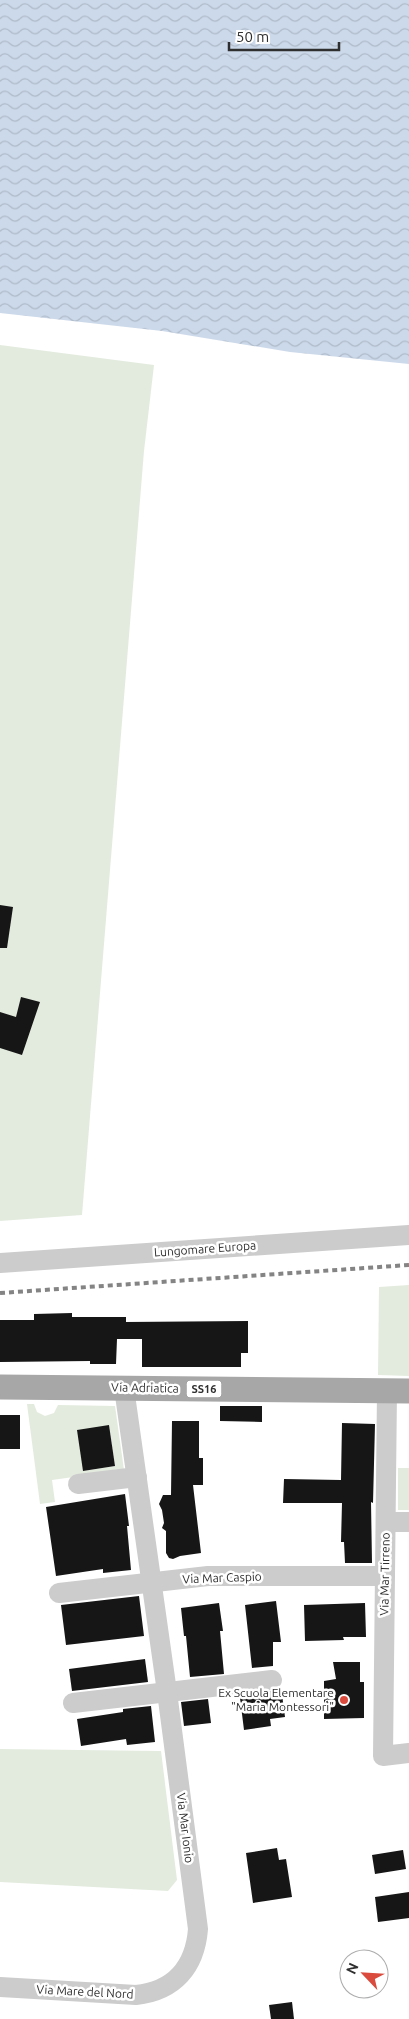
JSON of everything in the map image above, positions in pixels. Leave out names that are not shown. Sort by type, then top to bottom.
[{"type":"main road","name":"Via Adriatica","points":[[0,1387],[398,1391]]},
{"type":"street","name":"Lungomare Europa","points":[[0,1263],[409,1235]]},
{"type":"street","name":"Via Mar Ionio","points":[[124,1388],[198,1929],[194,1952],[189,1963]]},
{"type":"street","name":"Via Mar Tirreno","points":[[398,1391],[386,1522],[383,1756],[409,1753]]},
{"type":"street","points":[[78,1484],[137,1477]]},
{"type":"street","points":[[386,1522],[409,1522]]},
{"type":"street","name":"Via Mar Caspio","points":[[60,1593],[208,1576],[385,1576]]},
{"type":"street","points":[[73,1703],[272,1680]]},
{"type":"street","name":"Via Mare del Nord","points":[[0,1987],[136,1996],[167,1986],[176,1979],[189,1963]]},
{"type":"shaded area","points":[[0,345],[154,365],[144,451],[82,1215],[0,1221]]},
{"type":"shaded area","points":[[409,1285],[409,1376],[378,1375],[379,1287]]},
{"type":"shaded area","points":[[27,1404],[34,1404],[37,1412],[45,1416],[54,1413],[58,1405],[115,1406],[124,1470],[52,1480],[55,1502],[40,1504]],"holes":[[[109,1425],[115,1466],[83,1471]]]},
{"type":"shaded area","points":[[398,1468],[409,1468],[409,1510],[398,1510]]},
{"type":"shaded area","points":[[0,1749],[161,1751],[177,1880],[168,1891],[0,1882]]},
{"type":"water","points":[[0,0],[409,0],[409,364],[290,352],[162,331],[0,313]]},
{"type":"building","points":[[0,905],[13,907],[7,948],[0,948]]},
{"type":"building","points":[[21,997],[40,1002],[22,1055],[0,1048],[0,1012],[16,1017]]},
{"type":"building","points":[[72,1313],[72,1317],[126,1317],[126,1322],[248,1321],[248,1353],[241,1353],[241,1367],[142,1367],[142,1339],[117,1339],[116,1364],[90,1364],[90,1361],[0,1362],[0,1320],[34,1320],[34,1314]]},
{"type":"building","points":[[220,1406],[262,1406],[262,1422],[220,1421]]},
{"type":"building","points":[[0,1415],[20,1415],[20,1449],[0,1449]]},
{"type":"building","points":[[172,1421],[199,1421],[199,1458],[203,1458],[203,1485],[193,1485],[201,1553],[173,1559],[169,1558],[166,1553],[166,1531],[162,1528],[164,1523],[159,1504],[163,1495],[171,1495]]},
{"type":"building","points":[[342,1423],[375,1424],[373,1503],[371,1502],[372,1563],[345,1563],[344,1542],[341,1542],[342,1503],[283,1503],[284,1479],[341,1480]]},
{"type":"building","points":[[109,1425],[115,1466],[83,1471],[77,1430]]},
{"type":"building","points":[[125,1494],[131,1570],[103,1573],[103,1569],[56,1576],[46,1507]]},
{"type":"building","points":[[139,1596],[144,1636],[66,1645],[61,1605]]},
{"type":"building","points":[[276,1601],[281,1642],[273,1642],[273,1666],[252,1668],[245,1605]]},
{"type":"building","points":[[219,1603],[223,1631],[220,1631],[224,1674],[190,1677],[181,1608]]},
{"type":"building","points":[[365,1603],[366,1637],[343,1637],[344,1640],[305,1641],[304,1605]]},
{"type":"building","points":[[145,1659],[148,1682],[72,1691],[69,1669]]},
{"type":"building","name":"Ex Scuola Elementare \"Maria Montessori\"","points":[[333,1662],[360,1662],[360,1682],[364,1682],[364,1718],[324,1719],[324,1681],[336,1679]]},
{"type":"building","points":[[281,1687],[285,1717],[270,1719],[271,1726],[244,1730],[240,1698],[269,1694],[268,1692]]},
{"type":"building","points":[[208,1699],[211,1723],[184,1726],[181,1702]]},
{"type":"building","points":[[151,1706],[155,1742],[127,1745],[126,1739],[81,1746],[77,1719],[123,1712],[123,1709]]},
{"type":"building","points":[[277,1848],[279,1860],[286,1859],[292,1897],[253,1903],[246,1853]]},
{"type":"building","points":[[403,1850],[406,1869],[375,1874],[372,1855]]},
{"type":"building","points":[[409,1892],[409,1918],[378,1922],[375,1897]]},
{"type":"building","points":[[292,2002],[294,2019],[271,2019],[269,2005]]},
{"type":"railway","points":[[0,1293],[409,1265]]},
{"type":"place","name":"Ex Scuola Elementare \"Maria Montessori\"","points":[[344,1700]]}]
